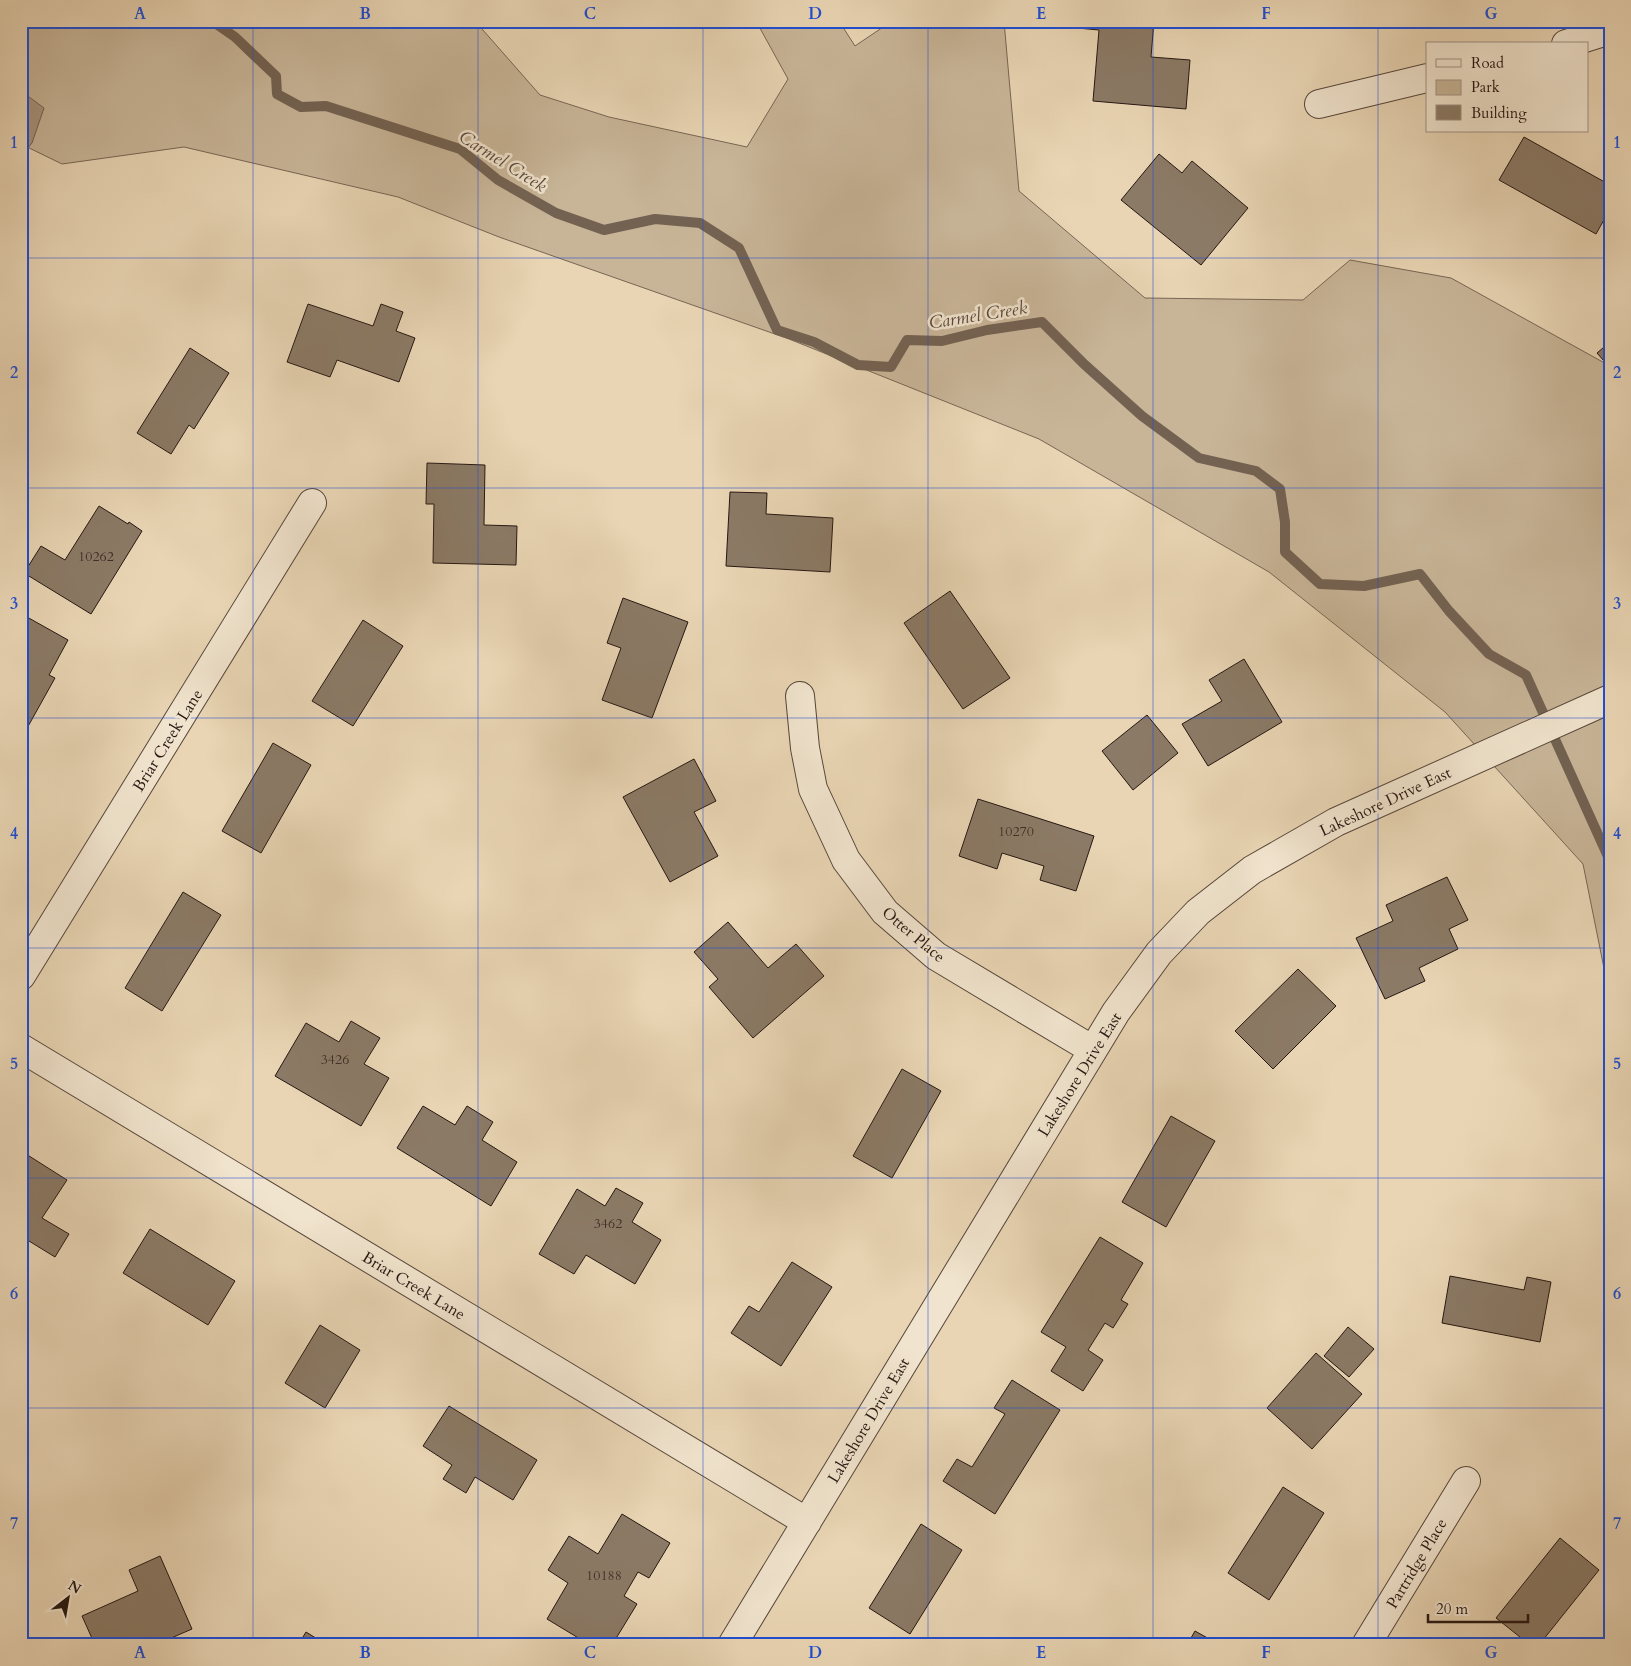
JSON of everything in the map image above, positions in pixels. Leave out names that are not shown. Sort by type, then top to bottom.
[{"type":"street","points":[[1572,42],[1610,30]]},
{"type":"street","points":[[1319,104],[1426,78]]},
{"type":"street","name":"Briar Creek Lane","points":[[21,976],[312,503]]},
{"type":"street","name":"Otter Place","points":[[800,696],[805,748],[813,789],[846,860],[885,912],[936,956],[1093,1050]]},
{"type":"street","name":"Lakeshore Drive East","points":[[732,1645],[1116,1012],[1159,953],[1198,912],[1252,870],[1336,822],[1605,701]]},
{"type":"street","name":"Briar Creek Lane","points":[[21,1048],[807,1522]]},
{"type":"street","name":"Partridge Place","points":[[1366,1645],[1466,1481]]},
{"type":"green space","points":[[21,21],[475,21],[540,95],[609,117],[747,147],[788,79],[756,21],[839,21],[855,46],[892,21],[1004,21],[1019,191],[1145,298],[1303,300],[1350,260],[1451,278],[1610,366],[1610,998],[1583,864],[1445,712],[1269,572],[1039,439],[789,339],[499,237],[398,197],[184,147],[62,164],[21,144]]},
{"type":"shaded area","points":[[21,91],[44,108],[32,143],[21,156]]},
{"type":"building","points":[[1078,21],[1154,21],[1151,57],[1190,60],[1186,109],[1093,101],[1099,30],[1077,28]]},
{"type":"building","points":[[1524,137],[1610,185],[1610,209],[1596,234],[1499,180]]},
{"type":"building","points":[[1159,154],[1182,173],[1192,161],[1248,208],[1201,265],[1121,200]]},
{"type":"building","points":[[308,304],[373,326],[381,304],[403,312],[396,331],[415,338],[399,382],[337,360],[330,377],[287,362]]},
{"type":"building","points":[[1610,342],[1610,352],[1607,355],[1610,359],[1610,368],[1597,353]]},
{"type":"building","points":[[190,348],[229,373],[194,429],[189,425],[171,454],[137,433]]},
{"type":"building","points":[[427,463],[485,465],[484,525],[517,526],[516,565],[433,563],[434,504],[426,504]]},
{"type":"building","points":[[730,492],[767,493],[766,514],[833,518],[830,572],[726,566]]},
{"type":"building","points":[[99,506],[142,531],[91,614],[24,573],[41,546],[65,560]]},
{"type":"building","points":[[950,591],[1010,678],[963,709],[904,623]]},
{"type":"building","points":[[623,598],[688,622],[652,718],[602,700],[621,648],[607,643]]},
{"type":"building","points":[[27,617],[68,640],[49,675],[55,678],[21,739],[21,628]]},
{"type":"building","points":[[363,620],[403,646],[353,726],[312,701]]},
{"type":"building","points":[[1244,659],[1282,722],[1208,766],[1182,724],[1222,701],[1209,680]]},
{"type":"building","points":[[1147,715],[1178,753],[1133,790],[1102,751]]},
{"type":"building","points":[[273,743],[311,765],[261,853],[222,831]]},
{"type":"building","points":[[694,759],[716,801],[694,812],[718,856],[670,882],[623,797]]},
{"type":"building","points":[[978,799],[1094,836],[1076,891],[1040,880],[1044,866],[1002,853],[997,869],[959,856]]},
{"type":"building","points":[[1447,877],[1468,920],[1449,929],[1458,949],[1419,968],[1425,981],[1385,999],[1356,938],[1393,921],[1386,905]]},
{"type":"building","points":[[183,892],[221,915],[162,1011],[125,988]]},
{"type":"building","points":[[728,922],[768,968],[796,944],[824,976],[753,1038],[709,987],[718,979],[694,952]]},
{"type":"building","points":[[1298,969],[1336,1006],[1273,1069],[1235,1031]]},
{"type":"building","points":[[351,1021],[380,1038],[364,1064],[389,1078],[361,1126],[275,1076],[306,1023],[339,1042]]},
{"type":"building","points":[[902,1069],[941,1091],[892,1178],[853,1156]]},
{"type":"building","points":[[423,1106],[455,1125],[467,1106],[493,1122],[482,1140],[517,1162],[491,1206],[397,1148]]},
{"type":"building","points":[[1171,1116],[1215,1141],[1166,1227],[1122,1202]]},
{"type":"building","points":[[26,1154],[67,1180],[42,1218],[69,1234],[55,1257],[29,1241],[21,1254],[21,1161]]},
{"type":"building","points":[[616,1188],[643,1203],[632,1222],[661,1240],[635,1284],[586,1255],[574,1274],[539,1254],[577,1189],[605,1206]]},
{"type":"building","points":[[150,1229],[235,1281],[208,1325],[123,1273]]},
{"type":"building","points":[[1100,1237],[1143,1263],[1121,1300],[1128,1304],[1113,1328],[1105,1323],[1088,1350],[1103,1360],[1083,1391],[1051,1371],[1066,1347],[1041,1332]]},
{"type":"building","points":[[792,1262],[832,1287],[781,1366],[731,1333],[749,1306],[759,1312]]},
{"type":"building","points":[[1450,1276],[1524,1290],[1527,1277],[1551,1282],[1540,1342],[1442,1323]]},
{"type":"building","points":[[320,1325],[360,1350],[325,1408],[285,1383]]},
{"type":"building","points":[[1348,1327],[1374,1349],[1349,1377],[1324,1356]]},
{"type":"building","points":[[1316,1353],[1362,1394],[1312,1449],[1267,1408]]},
{"type":"building","points":[[1012,1380],[1060,1410],[995,1514],[943,1481],[957,1459],[972,1467],[1005,1414],[994,1408]]},
{"type":"building","points":[[449,1406],[537,1460],[513,1500],[475,1477],[466,1493],[443,1479],[452,1465],[423,1446]]},
{"type":"building","points":[[1283,1487],[1324,1513],[1269,1600],[1228,1573]]},
{"type":"building","points":[[622,1514],[670,1543],[649,1578],[638,1572],[624,1596],[637,1604],[612,1645],[590,1645],[547,1619],[568,1583],[548,1570],[569,1536],[598,1554]]},
{"type":"building","points":[[921,1524],[962,1550],[910,1634],[869,1608]]},
{"type":"building","points":[[1560,1538],[1599,1570],[1539,1645],[1530,1645],[1496,1618]]},
{"type":"building","points":[[160,1556],[192,1629],[155,1645],[95,1645],[82,1616],[138,1591],[129,1570]]},
{"type":"building","points":[[1195,1631],[1220,1645],[1187,1645]]},
{"type":"building","points":[[306,1632],[327,1645],[298,1645]]},
{"type":"waterway","name":"Carmel Creek","points":[[212,21],[235,37],[276,76],[277,94],[301,107],[326,106],[460,149],[498,180],[556,213],[604,230],[655,219],[700,223],[739,248],[777,330],[814,342],[858,365],[891,367],[907,340],[942,341],[987,330],[1042,322],[1084,364],[1142,416],[1199,458],[1256,471],[1280,489],[1285,522],[1285,552],[1320,584],[1364,586],[1420,574],[1449,611],[1489,654],[1526,675],[1610,861]]}]
